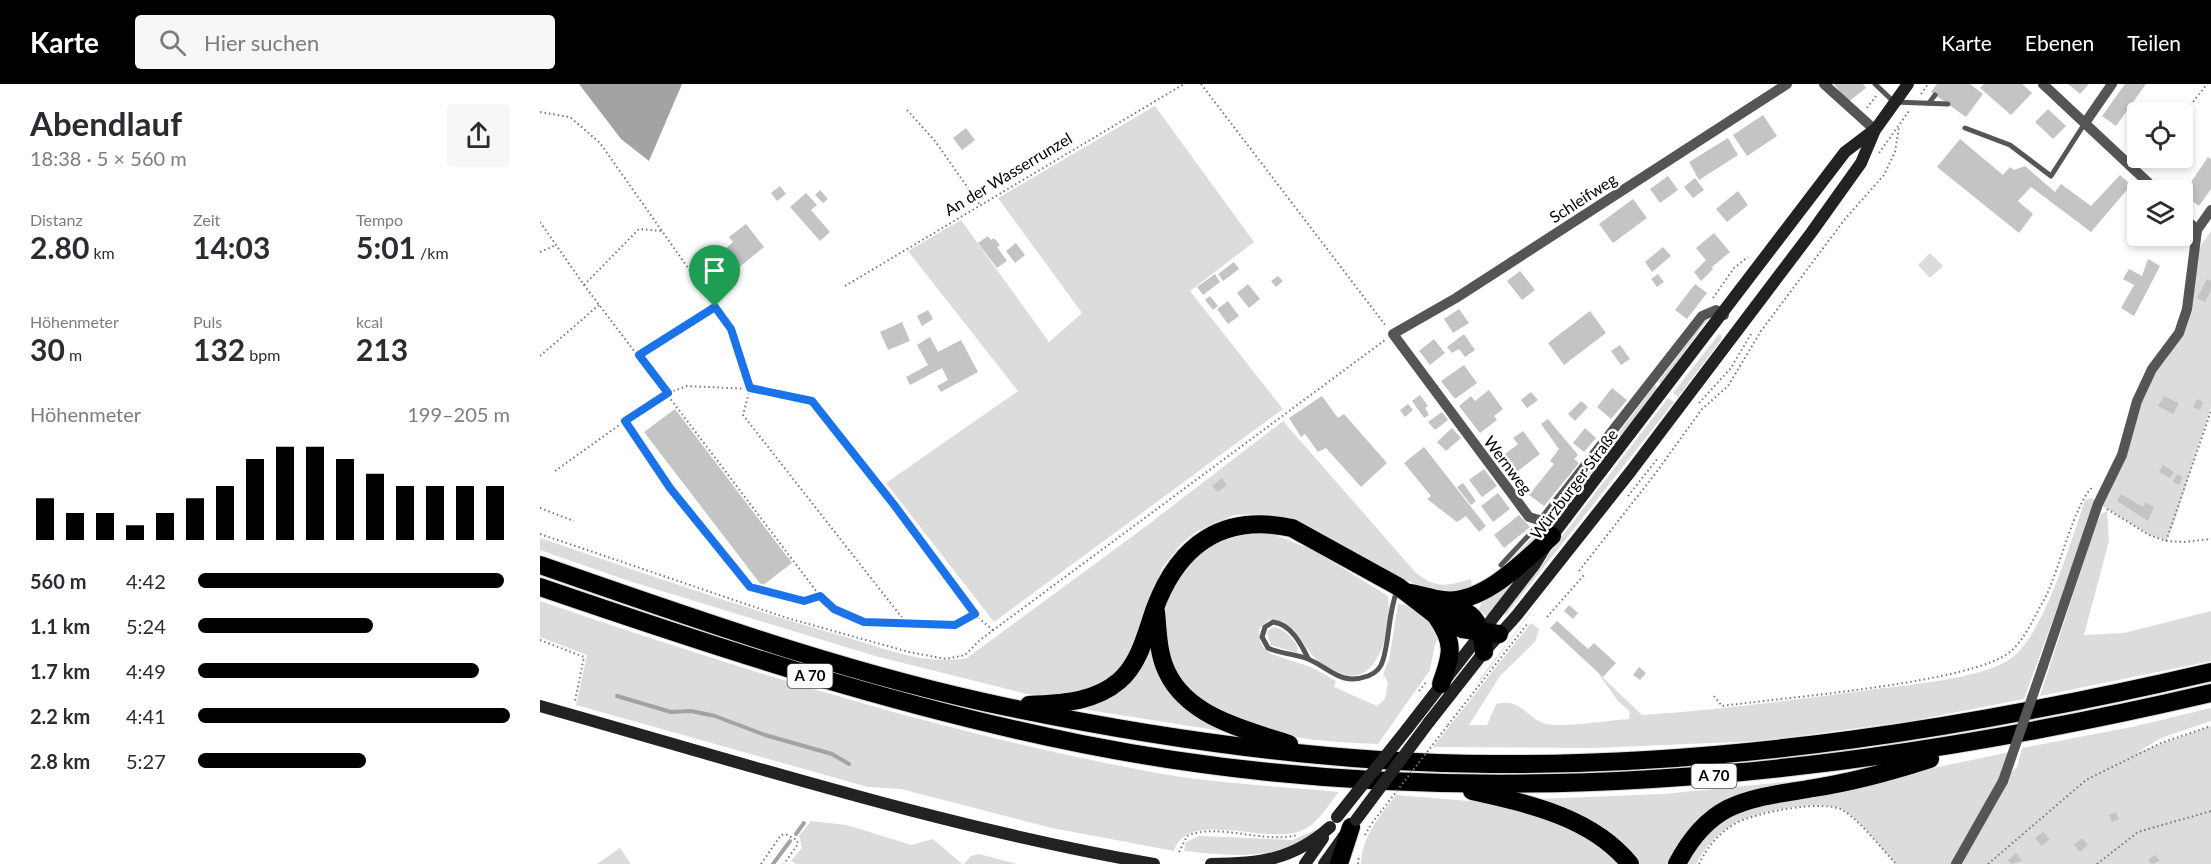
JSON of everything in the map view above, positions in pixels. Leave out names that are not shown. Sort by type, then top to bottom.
[{"type":"highway","points":[[1322,755],[1229,725],[1198,707],[1178,688],[1167,673],[1160,649],[1155,607],[1170,572],[1187,552],[1219,531],[1255,524],[1292,528],[1440,608],[1472,614],[1491,633],[1484,652]]},
{"type":"highway","points":[[1440,608],[1488,588],[1547,528]]},
{"type":"highway","name":"A 70","points":[[540,565],[765,641],[1006,707],[1157,735],[1322,755],[1510,764],[1638,761],[1756,752],[1911,732],[2041,710],[2211,672]]},
{"type":"highway","name":"A 70","points":[[540,587],[762,662],[927,709],[1026,732],[1152,756],[1259,770],[1435,783],[1580,784],[1714,776],[1835,764],[1990,740],[2211,693]]},
{"type":"highway","name":"A 70","points":[[1006,707],[1079,701],[1107,690],[1121,680],[1138,655],[1155,607]]},
{"type":"highway","points":[[1440,608],[1451,648],[1449,662],[1441,684]]},
{"type":"highway","points":[[1677,864],[1690,839],[1710,820],[1732,806],[1772,793],[1814,788],[1901,768],[1990,740]]},
{"type":"highway","points":[[1435,783],[1521,802],[1563,816],[1596,834],[1621,852],[1630,864]]},
{"type":"highway","points":[[1339,864],[1348,821]]},
{"type":"main road","name":"Würzburger Straße","points":[[1324,864],[1348,821],[1414,719],[1441,684],[1491,633],[1580,533],[1689,395],[1861,163],[1875,129],[1908,84]]},
{"type":"main road","name":"Würzburger Straße","points":[[1491,633],[1535,564],[1547,528],[1724,315],[1845,152],[1875,129]]},
{"type":"main road","points":[[1724,315],[1741,327]]},
{"type":"main road","name":"Würzburger Straße","points":[[1305,864],[1330,827],[1348,821],[1484,652]]},
{"type":"main road","points":[[540,706],[864,798],[1082,852],[1154,864]]},
{"type":"main road","points":[[1211,864],[1252,862],[1295,852],[1312,844],[1330,827]]},
{"type":"street","name":"Schleifweg","points":[[1393,334],[1456,298],[1787,84]]},
{"type":"street","points":[[1824,84],[1875,129]]},
{"type":"street","points":[[2043,84],[2145,180]]},
{"type":"street","points":[[2085,123],[2112,84]]},
{"type":"street","points":[[1956,864],[2003,781],[2098,504],[2122,455],[2142,390],[2152,369],[2180,333],[2187,309],[2196,230],[2211,210]]},
{"type":"street","points":[[2193,227],[2196,230]]},
{"type":"street","points":[[1547,528],[1702,316],[1716,310],[1724,315]]},
{"type":"street","name":"Wernweg","points":[[1393,334],[1529,518],[1547,528]]},
{"type":"lane","points":[[1875,84],[1894,102],[1948,104]]},
{"type":"lane","points":[[1929,104],[1935,95]]},
{"type":"lane","points":[[1965,128],[2010,145],[2051,176],[2085,123]]},
{"type":"lane","points":[[1501,565],[1547,528]]},
{"type":"lane","points":[[1308,658],[1301,644],[1284,626],[1273,622],[1265,627],[1262,637],[1268,648],[1308,658],[1322,669],[1347,679],[1376,673],[1383,659],[1392,604],[1403,589]]},
{"type":"path","name":"An der Wasserrunzel","points":[[845,286],[1184,84]]},
{"type":"path","points":[[540,534],[787,618],[909,652],[946,659],[965,655],[994,631],[1393,334],[1202,84]]},
{"type":"path","points":[[2193,102],[2207,84]]},
{"type":"path","points":[[908,110],[935,141],[980,205]]},
{"type":"path","points":[[540,112],[570,117],[600,143],[731,329],[750,388],[743,415],[907,624]]},
{"type":"path","points":[[1580,571],[1702,409],[1728,386],[1761,331],[1845,219],[1884,175],[1895,152],[1900,124]]},
{"type":"path","points":[[540,222],[584,285],[820,596],[834,609],[864,622],[907,624],[955,625],[975,614]]},
{"type":"path","points":[[584,285],[639,229],[662,231]]},
{"type":"path","points":[[540,252],[556,245]]},
{"type":"path","points":[[540,356],[600,304]]},
{"type":"path","points":[[639,355],[715,307]]},
{"type":"path","points":[[555,471],[668,393],[687,386],[750,388],[812,401],[895,506],[975,614],[994,631]]},
{"type":"path","points":[[2166,540],[2211,411]]},
{"type":"path","points":[[625,421],[670,488],[750,587],[804,601],[820,596]]},
{"type":"path","points":[[1714,696],[1722,706],[1893,684],[1969,670],[1994,662],[2011,651],[2028,628],[2052,585],[2080,503],[2092,487],[2108,486]]},
{"type":"path","points":[[2098,504],[2149,535],[2184,543],[2211,539]]},
{"type":"path","points":[[540,507],[574,521]]},
{"type":"path","points":[[1547,617],[1584,575]]},
{"type":"path","points":[[540,640],[584,657],[574,701]]},
{"type":"path","points":[[1372,823],[1448,724]]},
{"type":"path","points":[[1988,864],[2086,780],[2131,756],[2211,726]]},
{"type":"path","points":[[1699,864],[1712,842],[1736,823],[1751,818],[1827,804],[1844,811],[1896,864]]},
{"type":"path","points":[[2097,864],[2138,832],[2211,811]]},
{"type":"path","points":[[1179,852],[1188,836],[1199,832],[1280,837],[1302,833]]},
{"type":"path","points":[[761,864],[781,835],[785,834],[797,840],[798,844],[786,863]]},
{"type":"shaded area","points":[[579,84],[682,84],[649,161],[621,139]]},
{"type":"shaded area","points":[[1155,106],[1254,242],[1190,291],[1283,409],[994,622],[886,483],[1018,391],[908,251],[961,220],[1049,342],[1082,313],[998,198]]},
{"type":"shaded area","points":[[2211,231],[2211,407],[2173,526],[2166,540],[2150,535],[2099,504],[2138,401],[2180,333],[2195,254]]},
{"type":"shaded area","points":[[1930,253],[1943,266],[1930,278],[1918,265]]},
{"type":"shaded area","points":[[1708,319],[1661,384],[1658,382],[1705,320]]},
{"type":"shaded area","points":[[1719,334],[1722,335],[1721,340],[1678,397],[1673,393]]},
{"type":"shaded area","points":[[1655,385],[1658,388],[1545,531],[1513,563],[1483,581],[1508,561],[1554,515]]},
{"type":"shaded area","points":[[1668,398],[1674,402],[1506,615],[1504,612]]},
{"type":"shaded area","points":[[1283,421],[1416,573],[1430,582],[1442,585],[1471,579],[1472,589],[1452,592],[1429,589],[1406,580],[1296,519],[1255,514],[1234,515],[1197,531],[1181,544],[1162,568],[1139,634],[1120,671],[1093,690],[1053,696],[1027,694],[875,656],[629,581],[540,550],[540,538],[729,602],[889,650],[936,660],[967,658],[1145,527]]},
{"type":"shaded area","points":[[2091,498],[2096,501],[2024,699],[1911,721],[1758,741],[1594,748],[1433,747],[1531,623],[1539,629],[1535,642],[1500,676],[1469,725],[1487,725],[1496,704],[1504,703],[1511,703],[1537,720],[1550,725],[1629,719],[1630,712],[1618,701],[1597,672],[1642,715],[1903,686],[1966,676],[2002,664],[2014,656],[2026,643],[2037,626],[2065,560],[2085,500]]},
{"type":"shaded area","points":[[2107,511],[2109,541],[2084,635],[2124,633],[2211,611],[2211,661],[2040,696],[2095,527],[2101,514]]},
{"type":"shaded area","points":[[1258,532],[1275,535],[1313,550],[1388,596],[1388,620],[1382,648],[1368,669],[1358,675],[1346,675],[1334,671],[1317,660],[1297,634],[1285,623],[1269,620],[1259,629],[1260,641],[1271,654],[1311,667],[1336,681],[1334,687],[1377,706],[1385,699],[1388,682],[1383,674],[1389,660],[1398,604],[1417,611],[1436,632],[1439,638],[1435,644],[1430,670],[1378,744],[1310,739],[1242,723],[1203,701],[1176,672],[1169,655],[1164,618],[1168,599],[1176,582],[1196,554],[1208,544],[1228,536]]},
{"type":"shaded area","points":[[1564,568],[1480,681],[1479,680]]},
{"type":"shaded area","points":[[1523,573],[1488,617],[1479,610],[1483,597]]},
{"type":"shaded area","points":[[540,601],[690,651],[840,697],[992,738],[1170,775],[1339,792],[1318,819],[1301,831],[1269,834],[1211,829],[1195,832],[1182,838],[1174,851],[1052,828],[901,789],[868,787],[576,705],[587,655],[540,637]]},
{"type":"shaded area","points":[[1273,627],[1281,629],[1291,637],[1298,648],[1297,653],[1271,645],[1267,632]]},
{"type":"shaded area","points":[[1150,640],[1158,666],[1228,732],[1082,709],[1108,699],[1125,684]]},
{"type":"shaded area","points":[[2211,708],[2211,721],[2161,738],[2136,753],[2211,726],[2211,864],[1956,864],[2001,782],[2017,767],[2022,748],[2132,727]]},
{"type":"shaded area","points":[[2010,752],[2000,781],[1955,864],[1896,864],[1852,816],[1836,807],[1822,805],[1789,808],[1742,819],[1722,832],[1707,847],[1696,864],[1682,864],[1693,842],[1732,810]]},
{"type":"shaded area","points":[[1796,781],[1798,783],[1757,790],[1671,864],[1638,864],[1537,799],[1663,794]]},
{"type":"shaded area","points":[[1396,795],[1481,802],[1562,819],[1625,864],[1361,864],[1368,835]]},
{"type":"shaded area","points":[[811,821],[847,825],[911,845],[933,839],[962,864],[796,864],[791,861],[802,848],[799,836]]},
{"type":"shaded area","points":[[1317,829],[1307,840],[1275,852],[1236,855],[1184,851],[1186,842],[1199,836],[1293,840]]},
{"type":"shaded area","points":[[620,848],[631,864],[597,864]]},
{"type":"shaded area","points":[[979,854],[1017,864],[964,864],[971,856]]},
{"type":"building","points":[[1834,84],[1863,84],[1866,88],[1848,102]]},
{"type":"building","points":[[1937,84],[1970,84],[1983,94],[1966,117],[1931,92]]},
{"type":"building","points":[[1984,84],[2022,84],[2032,93],[2011,115],[1980,88]]},
{"type":"building","points":[[2068,84],[2089,84],[2080,94]]},
{"type":"building","points":[[2125,84],[2146,84],[2133,102],[2127,102],[2127,111],[2116,126],[2102,116]]},
{"type":"building","points":[[2048,109],[2066,126],[2053,139],[2035,122]]},
{"type":"building","points":[[1763,115],[1777,136],[1747,156],[1733,135]]},
{"type":"building","points":[[966,128],[975,140],[962,150],[953,138]]},
{"type":"building","points":[[1728,138],[1738,155],[1699,180],[1689,162]]},
{"type":"building","points":[[1960,139],[2003,175],[2010,167],[2014,170],[2025,166],[2055,192],[2061,184],[2091,206],[2120,175],[2127,181],[2127,190],[2091,232],[2031,187],[2018,201],[2033,214],[2019,233],[1937,167]]},
{"type":"building","points":[[2208,157],[2211,159],[2211,189],[2199,206],[2193,202],[2192,180]]},
{"type":"building","points":[[1668,176],[1678,190],[1660,203],[1650,189]]},
{"type":"building","points":[[1695,178],[1704,190],[1693,198],[1684,187]]},
{"type":"building","points":[[780,186],[786,194],[777,201],[771,193]]},
{"type":"building","points":[[820,190],[828,199],[823,203],[815,195]]},
{"type":"building","points":[[1738,191],[1748,205],[1727,222],[1716,209]]},
{"type":"building","points":[[806,193],[817,205],[811,210],[830,232],[820,241],[790,207]]},
{"type":"building","points":[[1633,199],[1647,218],[1613,243],[1599,224]]},
{"type":"building","points":[[746,224],[764,247],[737,269],[724,250],[733,242],[729,237]]},
{"type":"building","points":[[1714,233],[1730,252],[1712,267],[1713,269],[1701,281],[1694,272],[1706,260],[1696,248]]},
{"type":"building","points":[[988,236],[991,240],[994,238],[1000,245],[997,247],[1007,261],[997,268],[978,243]]},
{"type":"building","points":[[1016,243],[1025,255],[1015,263],[1006,251]]},
{"type":"building","points":[[1663,247],[1671,256],[1652,272],[1645,262]]},
{"type":"building","points":[[2148,259],[2160,266],[2134,316],[2121,308],[2134,285],[2123,279],[2129,269],[2142,276]]},
{"type":"building","points":[[1234,262],[1239,269],[1223,281],[1218,274]]},
{"type":"building","points":[[1520,271],[1535,290],[1522,300],[1507,281]]},
{"type":"building","points":[[1215,274],[1220,282],[1203,295],[1197,287]]},
{"type":"building","points":[[1658,274],[1664,282],[1657,287],[1651,279]]},
{"type":"building","points":[[1278,276],[1283,281],[1276,287],[1271,281]]},
{"type":"building","points":[[2207,279],[2211,281],[2211,291],[2205,302],[2197,298]]},
{"type":"building","points":[[1248,284],[1260,299],[1249,308],[1237,293]]},
{"type":"building","points":[[1695,284],[1707,293],[1687,319],[1675,310]]},
{"type":"building","points":[[1210,296],[1218,306],[1213,310],[1205,300]]},
{"type":"building","points":[[1228,301],[1239,316],[1228,324],[1217,309]]},
{"type":"building","points":[[1459,309],[1469,323],[1453,333],[1444,319]]},
{"type":"building","points":[[928,310],[933,319],[922,326],[917,316]]},
{"type":"building","points":[[1590,311],[1606,333],[1564,365],[1548,343]]},
{"type":"building","points":[[902,322],[910,341],[888,350],[880,332]]},
{"type":"building","points":[[1464,334],[1475,350],[1465,357],[1459,349],[1452,353],[1447,347]]},
{"type":"building","points":[[930,337],[938,352],[961,340],[978,372],[941,392],[937,386],[948,380],[942,368],[910,385],[906,377],[928,365],[917,345]]},
{"type":"building","points":[[1434,339],[1445,353],[1430,365],[1419,351]]},
{"type":"building","points":[[1620,345],[1630,359],[1621,365],[1611,351]]},
{"type":"building","points":[[1464,365],[1477,383],[1455,399],[1441,381]]},
{"type":"building","points":[[1612,388],[1627,400],[1611,419],[1597,407]]},
{"type":"building","points":[[1489,390],[1503,409],[1494,416],[1497,420],[1480,433],[1459,406],[1471,396],[1475,401]]},
{"type":"building","points":[[1531,392],[1538,400],[1527,408],[1521,400]]},
{"type":"building","points":[[1420,395],[1428,406],[1425,408],[1429,415],[1424,418],[1412,401]]},
{"type":"building","points":[[1322,396],[1338,418],[1344,414],[1387,463],[1361,487],[1326,448],[1318,452],[1305,434],[1301,437],[1289,418]]},
{"type":"building","points":[[2164,396],[2179,403],[2173,414],[2158,406]]},
{"type":"building","points":[[2197,399],[2203,402],[2200,410],[2193,407]]},
{"type":"building","points":[[1581,401],[1588,407],[1575,421],[1568,414]]},
{"type":"building","points":[[1408,404],[1413,410],[1405,417],[1400,410]]},
{"type":"building","points":[[675,409],[792,563],[762,586],[644,432]]},
{"type":"building","points":[[1442,412],[1448,420],[1435,430],[1428,422]]},
{"type":"building","points":[[1548,419],[1578,455],[1574,459],[1579,463],[1544,506],[1529,495],[1554,464],[1550,461],[1559,449],[1541,424]]},
{"type":"building","points":[[1452,428],[1461,438],[1446,451],[1437,442]]},
{"type":"building","points":[[1585,428],[1596,438],[1584,452],[1573,443]]},
{"type":"building","points":[[1523,431],[1540,454],[1514,474],[1501,457],[1518,444],[1513,438]]},
{"type":"building","points":[[1424,447],[1486,526],[1479,532],[1466,516],[1457,522],[1427,499],[1431,496],[1404,463]]},
{"type":"building","points":[[2163,465],[2174,472],[2170,478],[2159,472]]},
{"type":"building","points":[[1484,469],[1497,486],[1482,497],[1469,480]]},
{"type":"building","points":[[2177,474],[2183,477],[2179,485],[2173,482]]},
{"type":"building","points":[[1222,478],[1227,485],[1218,492],[1212,486]]},
{"type":"building","points":[[1463,483],[1476,501],[1471,505],[1457,487]]},
{"type":"building","points":[[1498,493],[1510,509],[1493,522],[1481,506]]},
{"type":"building","points":[[2121,494],[2143,507],[2145,502],[2154,507],[2148,521],[2117,501]]},
{"type":"building","points":[[1519,515],[1530,527],[1504,548],[1494,535]]},
{"type":"building","points":[[1569,605],[1578,613],[1573,619],[1564,611]]},
{"type":"building","points":[[1557,621],[1588,649],[1594,643],[1616,663],[1603,677],[1550,628]]},
{"type":"building","points":[[1639,667],[1646,673],[1640,680],[1633,675]]},
{"type":"building","points":[[2116,812],[2119,819],[2112,822],[2109,815]]},
{"type":"building","points":[[2043,832],[2050,839],[2042,846],[2035,838]]},
{"type":"building","points":[[2082,838],[2088,845],[2080,852],[2074,845]]},
{"type":"building","points":[[2016,853],[2022,861],[2011,864],[2008,860]]},
{"type":"building","points":[[2155,855],[2160,861],[2152,864],[2148,860]]},
{"type":"waterway","points":[[617,696],[671,712],[691,711],[715,716],[765,735],[832,754],[849,764]]},
{"type":"waterway","points":[[796,834],[804,823]]},
{"type":"waterway","points":[[773,864],[790,841]]},
{"type":"route","points":[[715,307],[731,329],[750,388],[812,401],[895,506],[975,614],[955,625],[864,622],[834,609],[820,596],[804,601],[750,587],[670,488],[625,421],[668,393],[639,355],[715,307]]}]
